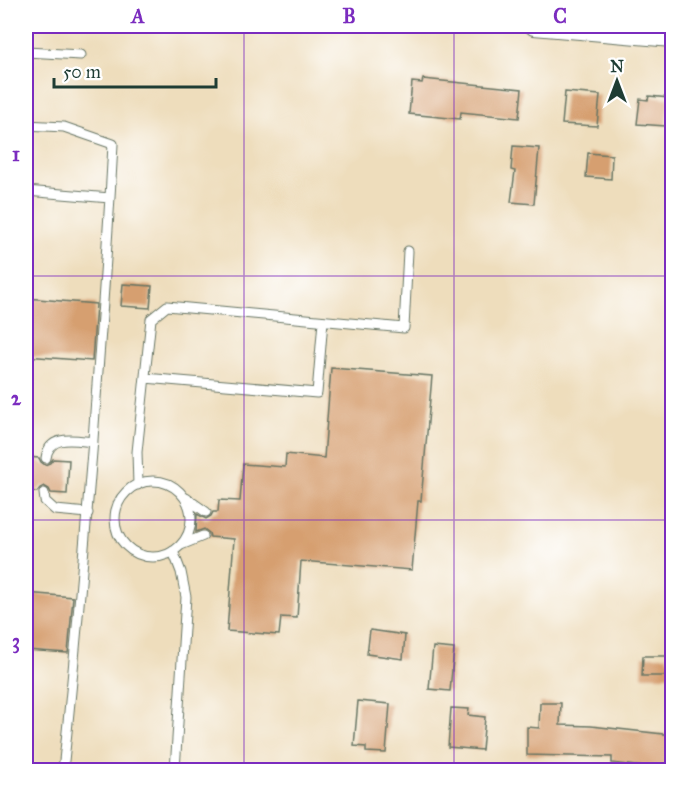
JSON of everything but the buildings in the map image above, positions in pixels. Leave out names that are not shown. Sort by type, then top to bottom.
[{"type":"street","points":[[534,26],[672,38]]},
{"type":"lane","points":[[26,52],[81,55]]},
{"type":"lane","points":[[26,125],[64,128],[113,144],[88,513],[63,771]]},
{"type":"lane","points":[[26,190],[111,198]]},
{"type":"lane","points":[[138,485],[137,452],[151,319],[167,306],[404,328],[408,251]]},
{"type":"lane","points":[[145,378],[316,393],[323,321]]},
{"type":"lane","points":[[46,458],[47,450],[52,444],[61,440],[93,442]]},
{"type":"lane","points":[[203,536],[160,557],[148,557],[126,546],[119,536],[116,513],[120,501],[128,492],[138,485],[150,482],[163,483],[175,488],[206,512]]},
{"type":"lane","points":[[44,493],[45,501],[55,510],[88,513]]},
{"type":"lane","points":[[182,545],[191,522],[190,509],[184,497]]},
{"type":"lane","points":[[173,552],[181,572],[186,597],[175,771]]}]
